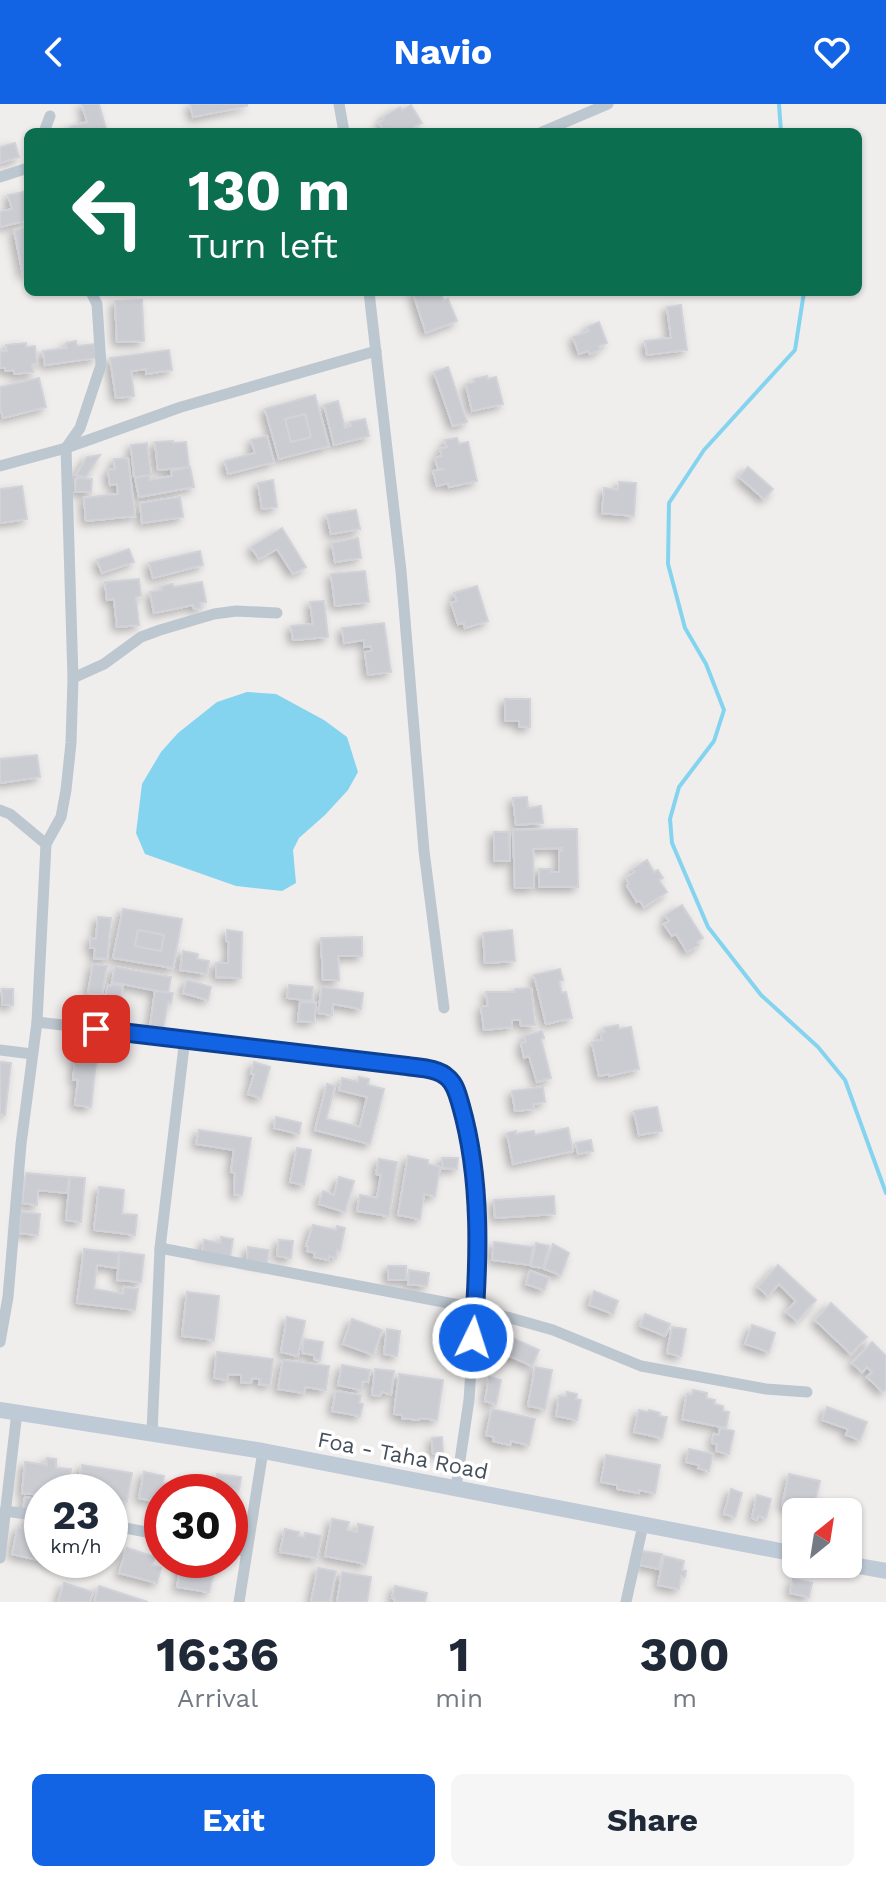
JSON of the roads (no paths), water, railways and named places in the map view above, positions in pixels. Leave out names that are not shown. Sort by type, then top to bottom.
[{"type":"street","points":[[339,104],[343,128]]},
{"type":"street","points":[[551,128],[608,104]]},
{"type":"street","points":[[46,128],[50,116]]},
{"type":"street","points":[[0,177],[24,170]]},
{"type":"street","points":[[0,1342],[8,1297],[37,1022],[46,844],[61,817],[71,743],[73,678],[66,448],[80,428],[101,365],[97,304],[93,296]]},
{"type":"street","points":[[369,296],[401,571],[424,851],[444,1008]]},
{"type":"street","points":[[0,466],[66,448],[181,407],[376,351]]},
{"type":"street","points":[[73,678],[104,664],[141,637],[160,630],[214,614],[236,611],[277,613]]},
{"type":"street","points":[[0,810],[10,814],[46,844]]},
{"type":"street","points":[[37,1022],[407,1066],[437,1071],[448,1077],[456,1089],[468,1130],[478,1222],[469,1400],[456,1487]]},
{"type":"street","points":[[152,1433],[160,1248],[185,1038]]},
{"type":"street","points":[[0,1050],[32,1054]]},
{"type":"street","points":[[0,1234],[13,1235]]},
{"type":"street","points":[[160,1248],[475,1308],[553,1330],[641,1366],[766,1389],[807,1392]]},
{"type":"street","points":[[0,1558],[5,1511],[8,1411]]},
{"type":"street","name":"Foa - Taha Road","points":[[8,1411],[263,1451],[782,1551]]},
{"type":"street","points":[[248,1539],[263,1451]]},
{"type":"street","points":[[5,1511],[24,1514]]},
{"type":"street","points":[[626,1602],[643,1525]]},
{"type":"street","points":[[862,1567],[886,1571]]},
{"type":"street","points":[[239,1602],[242,1578]]},
{"type":"water","points":[[247,692],[276,694],[324,720],[347,737],[358,772],[348,790],[299,838],[293,850],[296,883],[282,891],[236,886],[145,854],[136,833],[142,784],[161,752],[178,733],[217,702]]},
{"type":"waterway","points":[[779,104],[781,128]]},
{"type":"waterway","points":[[803,296],[795,350],[704,450],[669,503],[668,564],[685,628],[706,664],[724,710],[714,741],[679,787],[670,819],[672,843],[708,927],[761,995],[818,1047],[845,1080],[886,1193]]}]
